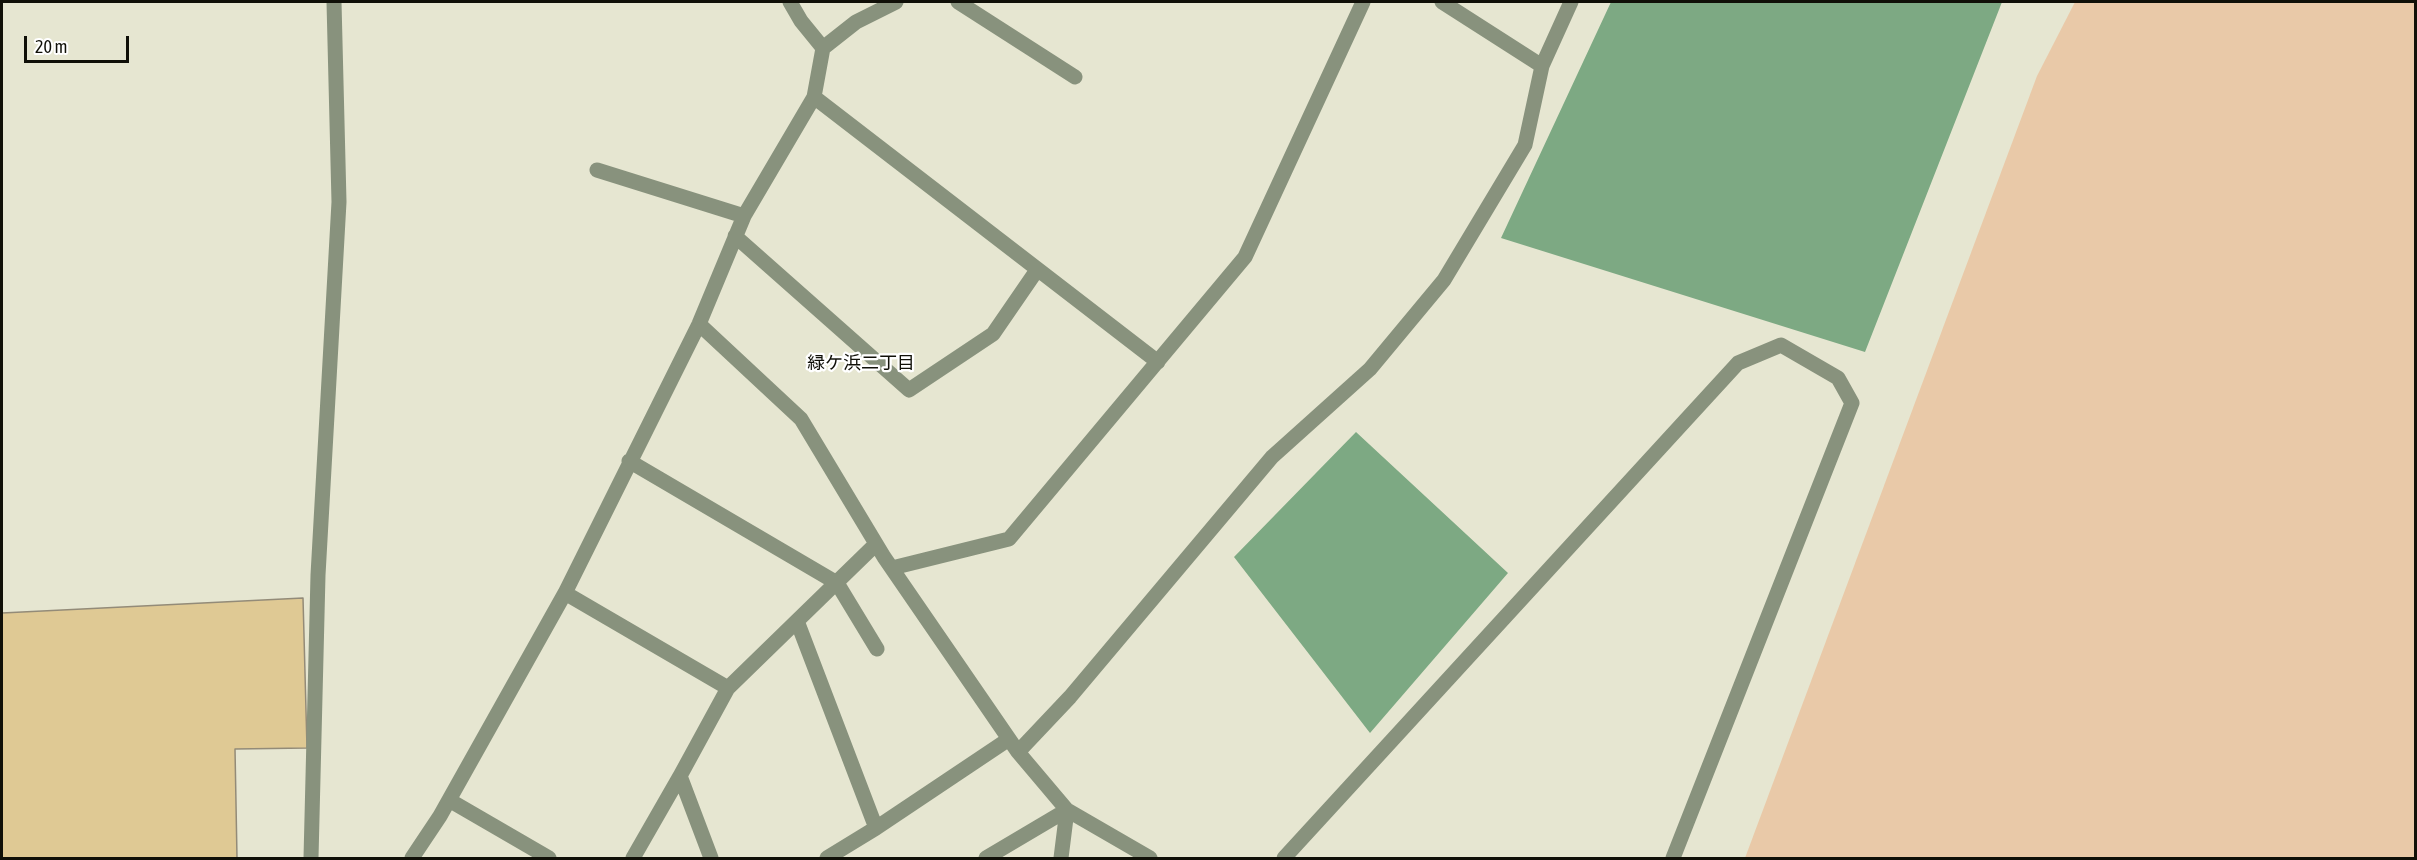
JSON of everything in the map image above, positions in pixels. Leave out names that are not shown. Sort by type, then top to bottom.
[{"type":"street","points":[[311,858],[318,575],[339,202],[334,2]]},
{"type":"street","points":[[790,2],[801,21],[823,48]]},
{"type":"street","points":[[412,858],[449,800],[565,593],[699,324],[744,216],[814,97],[823,48],[856,22],[896,2]]},
{"type":"street","points":[[958,2],[1075,77]]},
{"type":"street","points":[[892,568],[1009,539],[1158,362],[1245,257],[1363,2]]},
{"type":"street","points":[[1442,2],[1542,66]]},
{"type":"street","points":[[1018,752],[1070,698],[1272,457],[1370,369],[1444,280],[1525,145],[1542,66],[1571,2]]},
{"type":"street","points":[[814,97],[1158,362]]},
{"type":"street","points":[[597,170],[744,216]]},
{"type":"street","points":[[735,236],[909,390],[993,334],[1037,270]]},
{"type":"street","points":[[699,324],[801,419],[876,544],[1018,752],[1067,810],[1150,858]]},
{"type":"street","points":[[1284,858],[1738,363],[1781,345],[1838,378],[1852,403],[1673,858]]},
{"type":"street","points":[[629,461],[837,583],[877,649]]},
{"type":"street","points":[[633,858],[728,688],[876,544]]},
{"type":"street","points":[[565,593],[728,688]]},
{"type":"street","points":[[797,621],[876,828]]},
{"type":"street","points":[[827,858],[1009,739]]},
{"type":"street","points":[[680,776],[711,858]]},
{"type":"street","points":[[449,800],[549,858]]},
{"type":"street","points":[[987,858],[1067,810]]},
{"type":"street","points":[[1060,858],[1067,810]]},
{"type":"shaded area","points":[[1611,2],[2002,2],[1865,352],[1501,238]]},
{"type":"shaded area","points":[[2075,2],[2415,2],[2415,858],[1745,858],[2037,76]]},
{"type":"shaded area","points":[[1356,432],[1508,573],[1370,733],[1234,557]]},
{"type":"building","points":[[303,598],[307,748],[235,749],[237,858],[2,858],[2,613]]},
{"type":"district","name":"緑ケ浜二丁目","points":[[861,363]]}]
